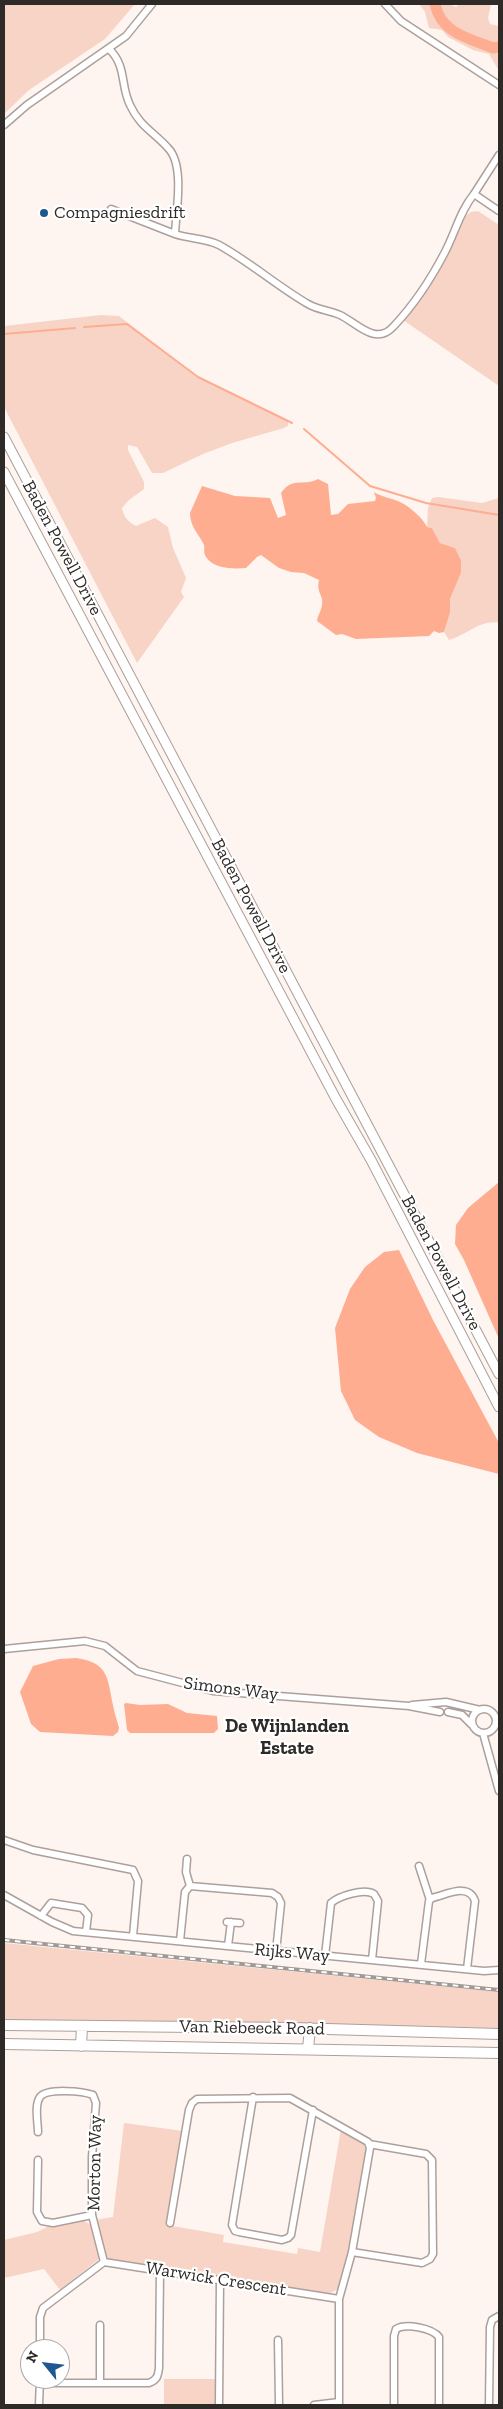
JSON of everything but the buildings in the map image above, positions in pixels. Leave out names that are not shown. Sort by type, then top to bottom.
[{"type":"main road","name":"Baden Powell Drive","points":[[4,437],[499,1374]]},
{"type":"main road","name":"Baden Powell Drive","points":[[4,472],[336,1099],[374,1166],[499,1408]]},
{"type":"main road","name":"Van Riebeeck Road","points":[[4,2025],[310,2028],[499,2034]]},
{"type":"main road","points":[[81,2046],[82,2026]]},
{"type":"main road","points":[[308,2049],[310,2028]]},
{"type":"main road","name":"Van Riebeeck Road","points":[[4,2044],[499,2053]]},
{"type":"street","points":[[4,125],[27,104],[126,36],[152,4]]},
{"type":"street","points":[[385,4],[401,21],[499,86]]},
{"type":"street","points":[[109,49],[117,57],[127,100],[132,110],[152,136],[168,147],[176,163],[175,234]]},
{"type":"street","points":[[111,209],[189,239],[212,242],[309,305],[342,316],[369,334],[383,334],[392,329],[422,288],[444,253],[462,214],[499,155]]},
{"type":"street","points":[[474,194],[499,211]]},
{"type":"street","name":"Simons Way","points":[[4,1649],[85,1641],[105,1646],[136,1670],[213,1691],[409,1706],[440,1712]]},
{"type":"street","name":"Simons Way","points":[[409,1706],[437,1701],[454,1702],[480,1710]]},
{"type":"street","points":[[448,1712],[462,1715],[476,1731],[483,1733],[490,1732],[498,1723],[496,1713],[480,1710],[472,1718],[472,1725]]},
{"type":"street","points":[[483,1733],[499,1791]]},
{"type":"street","points":[[4,1840],[33,1850],[132,1870],[138,1881],[133,1936]]},
{"type":"street","points":[[187,1859],[186,1872],[190,1886]]},
{"type":"street","points":[[419,1866],[430,1900]]},
{"type":"street","points":[[180,1941],[185,1892],[190,1886]]},
{"type":"street","points":[[190,1886],[276,1895],[281,1903],[276,1952]]},
{"type":"street","points":[[421,1964],[427,1905],[430,1900],[461,1890],[473,1896],[475,1904],[468,1969]]},
{"type":"street","points":[[325,1956],[331,1903],[369,1892],[376,1896],[378,1902],[372,1960]]},
{"type":"street","name":"Rijks Way","points":[[4,1895],[63,1928],[86,1932],[276,1952],[499,1970]]},
{"type":"street","points":[[42,1916],[50,1903],[82,1908],[88,1915],[86,1932]]},
{"type":"street","points":[[228,1946],[228,1922],[240,1923]]},
{"type":"street","name":"Morton Way","points":[[38,2132],[38,2102],[40,2096],[47,2092],[84,2092],[93,2095],[96,2103],[92,2158],[92,2215],[104,2262]]},
{"type":"street","points":[[170,2223],[192,2103],[203,2097],[290,2098],[364,2139],[369,2144],[426,2154],[432,2160],[433,2254],[430,2259],[422,2263],[352,2252]]},
{"type":"street","points":[[253,2098],[232,2225],[235,2231],[239,2232],[282,2240],[290,2237],[313,2110]]},
{"type":"street","points":[[314,2405],[339,2404],[339,2299],[352,2252],[369,2144]]},
{"type":"street","points":[[38,2160],[37,2212],[42,2221],[53,2223],[92,2215]]},
{"type":"street","points":[[40,2339],[40,2318],[43,2308],[104,2262]]},
{"type":"street","name":"Warwick Crescent","points":[[104,2262],[339,2299]]},
{"type":"street","points":[[70,2382],[149,2383],[157,2378],[159,2368],[160,2270]]},
{"type":"street","points":[[220,2280],[220,2405]]},
{"type":"street","points":[[490,2405],[490,2327],[492,2320],[499,2316]]},
{"type":"street","points":[[100,2325],[100,2382]]},
{"type":"street","points":[[394,2405],[394,2336],[396,2329],[401,2327],[429,2330],[439,2337],[439,2405]]},
{"type":"street","points":[[278,2340],[279,2405]]},
{"type":"street","points":[[39,2405],[40,2389]]},
{"type":"shaded area","points":[[4,4],[135,4],[105,39],[29,90],[4,114]]},
{"type":"shaded area","points":[[419,4],[449,4],[456,7],[459,4],[491,4],[488,18],[490,24],[499,26],[499,71],[489,54],[473,50],[448,37],[442,30],[429,28],[425,12]]},
{"type":"shaded area","points":[[478,211],[499,225],[499,386],[403,320],[464,217],[471,212]]},
{"type":"shaded area","points":[[101,315],[119,316],[198,377],[288,420],[288,426],[284,428],[232,443],[163,473],[152,473],[137,447],[128,445],[128,450],[144,482],[144,489],[122,508],[124,514],[136,526],[155,518],[168,527],[173,548],[186,578],[181,592],[184,597],[137,663],[4,407],[4,326]]},
{"type":"shaded area","points":[[318,479],[328,484],[331,515],[338,514],[348,504],[375,501],[374,492],[408,507],[419,516],[427,527],[432,528],[440,543],[455,548],[461,560],[461,573],[450,599],[450,613],[444,632],[434,631],[429,636],[356,639],[342,634],[336,635],[317,621],[322,601],[318,588],[319,580],[304,573],[291,572],[279,568],[261,555],[246,568],[219,566],[209,561],[206,557],[204,545],[190,518],[190,513],[202,486],[235,496],[270,498],[278,518],[286,515],[281,493],[285,488],[294,483]]},
{"type":"shaded area","points":[[438,497],[482,503],[499,498],[499,622],[478,626],[449,640],[444,632],[450,613],[450,599],[461,573],[461,560],[455,548],[440,543],[432,528],[427,527],[428,508],[432,498]]},
{"type":"shaded area","points":[[499,1182],[499,1339],[455,1244],[456,1225],[468,1208]]},
{"type":"shaded area","points":[[399,1250],[433,1320],[499,1443],[499,1474],[417,1453],[379,1437],[355,1420],[341,1391],[335,1328],[350,1289],[365,1267],[384,1252]]},
{"type":"shaded area","points":[[76,1658],[95,1664],[105,1673],[119,1728],[118,1732],[113,1736],[40,1732],[31,1724],[20,1692],[33,1666],[59,1659]]},
{"type":"shaded area","points":[[124,1704],[140,1705],[168,1704],[187,1713],[217,1716],[218,1729],[214,1733],[130,1733],[127,1730]]},
{"type":"shaded area","points":[[4,1943],[499,1992],[499,2028],[4,2022]]},
{"type":"shaded area","points":[[124,2123],[183,2131],[167,2225],[224,2235],[223,2242],[297,2254],[298,2248],[320,2252],[341,2129],[363,2142],[366,2150],[346,2263],[338,2289],[329,2294],[109,2259],[104,2254],[95,2220],[113,2217]]},
{"type":"shaded area","points":[[83,2220],[92,2226],[99,2259],[60,2290],[44,2269],[4,2278],[4,2240],[37,2232],[49,2226]]},
{"type":"shaded area","points":[[164,2379],[215,2379],[215,2405],[164,2405]]},
{"type":"waterway","points":[[435,4],[438,14],[449,28],[465,37],[493,48],[499,47]]},
{"type":"waterway","points":[[84,327],[127,324],[198,377],[292,423]]},
{"type":"waterway","points":[[4,334],[75,328]]},
{"type":"waterway","points":[[304,429],[370,486],[426,503],[499,515]]},
{"type":"railway","points":[[4,1940],[499,1990]]},
{"type":"place","name":"Compagniesdrift","points":[[44,213]]},
{"type":"district","name":"De Wijnlanden Estate","points":[[287,1738]]}]
